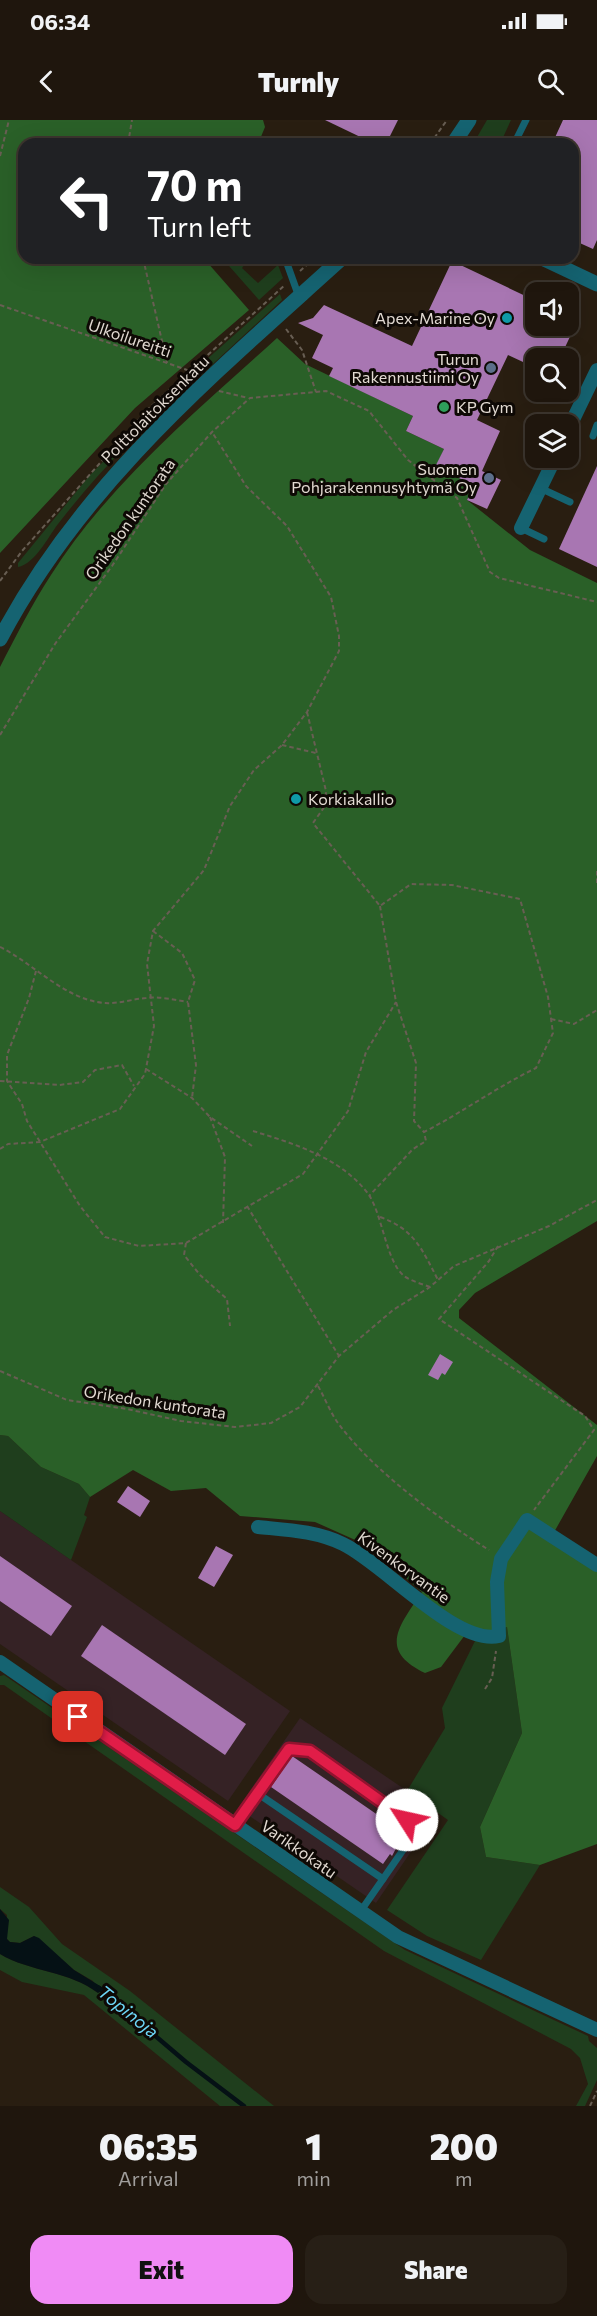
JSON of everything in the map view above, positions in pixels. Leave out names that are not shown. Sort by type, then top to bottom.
[{"type":"street","points":[[456,138],[466,121]]},
{"type":"street","name":"Polttolaitoksenkatu","points":[[0,639],[16,608],[80,515],[144,441],[335,264]]},
{"type":"street","points":[[555,264],[597,284]]},
{"type":"street","points":[[576,414],[597,370]]},
{"type":"street","points":[[521,528],[550,468]]},
{"type":"street","points":[[499,1636],[497,1582],[501,1559],[527,1520],[597,1565]]},
{"type":"street","name":"Kivenkorvantie","points":[[258,1527],[318,1533],[344,1544],[366,1556],[404,1590],[432,1610],[476,1636],[490,1638],[499,1636]]},
{"type":"street","name":"Varikkokatu","points":[[0,1662],[360,1912],[417,1947],[597,2030]]},
{"type":"lane","points":[[517,138],[526,120]]},
{"type":"lane","points":[[287,264],[299,297]]},
{"type":"lane","points":[[593,436],[597,425]]},
{"type":"lane","points":[[540,488],[570,502]]},
{"type":"lane","points":[[521,528],[544,539]]},
{"type":"lane","points":[[235,1825],[289,1749],[310,1751],[407,1820],[412,1836],[360,1912]]},
{"type":"lane","points":[[257,1793],[383,1879]]},
{"type":"path","points":[[0,156],[9,120]]},
{"type":"path","points":[[129,138],[132,120]]},
{"type":"path","points":[[434,138],[447,120]]},
{"type":"path","points":[[144,264],[167,363]]},
{"type":"path","name":"Ulkoilureitti","points":[[0,306],[191,371],[217,391],[250,398]]},
{"type":"path","points":[[277,317],[302,350],[316,392]]},
{"type":"path","points":[[250,398],[326,391],[369,411],[408,460],[457,498],[490,572],[499,578],[597,602]]},
{"type":"path","name":"Orikedon kuntorata","points":[[0,735],[55,644],[112,566],[166,484],[212,432],[250,398]]},
{"type":"path","points":[[0,1149],[8,1144],[40,1142],[120,1109],[128,1101],[135,1086],[145,1074],[144,1068],[154,1026],[147,964],[153,931],[204,870],[230,806],[254,770],[282,745],[308,712],[339,651],[339,636],[331,597],[287,526],[246,486],[212,432]]},
{"type":"path","points":[[308,712],[326,798],[325,806],[313,823],[380,906],[396,1002],[416,1063],[414,1121],[424,1132],[426,1141],[413,1149],[369,1196]]},
{"type":"path","points":[[282,745],[316,753]]},
{"type":"path","points":[[597,870],[597,883]]},
{"type":"path","points":[[380,906],[411,884],[452,885],[520,899],[548,997],[553,1033],[536,1068],[500,1085],[470,1108],[424,1132]]},
{"type":"path","points":[[153,931],[182,953],[195,980],[188,1002],[196,1065],[192,1098]]},
{"type":"path","points":[[0,946],[24,958],[36,971],[69,991],[104,1003],[149,997],[188,1002]]},
{"type":"path","points":[[36,971],[29,998],[7,1056],[7,1081],[22,1104],[27,1121],[80,1206],[105,1237],[139,1246],[186,1242],[223,1223],[247,1206],[303,1174],[348,1111],[366,1052],[396,1002]]},
{"type":"path","points":[[551,1018],[574,1024],[597,1010]]},
{"type":"path","points":[[0,1081],[59,1085],[82,1082],[95,1070],[122,1065],[135,1086]]},
{"type":"path","points":[[144,1068],[192,1098],[210,1117],[252,1146]]},
{"type":"path","points":[[210,1117],[225,1157],[223,1223]]},
{"type":"path","points":[[253,1131],[317,1153],[355,1180],[369,1196],[380,1217],[388,1248],[403,1275],[430,1287]]},
{"type":"path","name":"Orikedon kuntorata","points":[[0,1371],[67,1400],[127,1409],[181,1421],[235,1427],[271,1423],[300,1407],[339,1356],[393,1310],[430,1287],[454,1266],[499,1245],[549,1226],[597,1200]]},
{"type":"path","points":[[247,1206],[339,1356]]},
{"type":"path","points":[[380,1217],[400,1224],[418,1244],[438,1280]]},
{"type":"path","points":[[186,1242],[184,1255],[200,1275],[227,1299],[230,1326]]},
{"type":"path","points":[[499,1245],[489,1261],[439,1319],[585,1416],[594,1430],[527,1520]]},
{"type":"path","points":[[318,1386],[337,1422],[363,1451],[420,1500],[501,1559]]},
{"type":"path","points":[[485,1689],[492,1678],[499,1636]]},
{"type":"path","points":[[590,2106],[597,2091]]},
{"type":"shaded area","points":[[0,1511],[290,1711],[228,1801],[0,1644]]},
{"type":"shaded area","points":[[300,1718],[438,1812],[376,1903],[238,1808]]},
{"type":"shaded area","points":[[0,1909],[9,1920],[7,1939],[10,1942],[20,1943],[34,1936],[39,1938],[74,1970],[105,1989],[98,1993],[75,1980],[24,1965],[0,1954]]},
{"type":"green space","points":[[0,120],[263,120],[265,127],[260,138],[18,138],[18,264],[209,264],[249,310],[135,408],[0,553]]},
{"type":"green space","points":[[487,120],[511,120],[503,138],[476,138]]},
{"type":"green space","points":[[227,264],[245,264],[242,268],[258,283],[278,265],[283,278],[259,300]]},
{"type":"green space","points":[[280,294],[282,300],[201,375],[198,373],[196,369]]},
{"type":"green space","points":[[277,338],[305,364],[413,416],[406,431],[444,449],[436,467],[474,485],[467,500],[530,550],[597,583],[597,1221],[475,1293],[459,1310],[459,1318],[597,1425],[597,1456],[553,1534],[597,1563],[597,1844],[540,1865],[486,1857],[480,1827],[522,1733],[507,1627],[475,1641],[465,1635],[441,1667],[425,1673],[410,1664],[401,1655],[397,1646],[397,1636],[406,1615],[422,1592],[371,1547],[315,1522],[240,1516],[206,1488],[171,1491],[133,1470],[90,1497],[79,1484],[41,1467],[8,1436],[0,1435],[0,667],[44,586],[74,541],[100,509],[156,449]]},
{"type":"green space","points":[[189,376],[193,376],[194,381],[106,468],[73,505],[35,556],[18,567],[18,563],[90,475]]},
{"type":"green space","points":[[0,1435],[8,1436],[41,1467],[79,1484],[90,1497],[84,1515],[87,1517],[71,1560],[0,1511]]},
{"type":"green space","points":[[507,1627],[522,1733],[480,1827],[486,1857],[540,1865],[481,1960],[427,1936],[387,1910],[448,1820],[407,1791],[445,1728],[442,1708],[475,1641]]},
{"type":"green space","points":[[4,1675],[405,1950],[588,2036],[589,2041],[597,2048],[597,2080],[585,2106],[576,2106],[588,2084],[580,2058],[571,2049],[384,1951],[4,1685],[0,1685],[0,1676]]},
{"type":"green space","points":[[0,1887],[29,1907],[62,1944],[130,1991],[274,2106],[220,2106],[84,1995],[22,1982],[0,1970],[0,1954],[24,1965],[75,1980],[98,1993],[93,1981],[74,1970],[34,1936],[20,1943],[10,1942],[7,1939],[7,1915],[0,1909]]},
{"type":"building","points":[[325,120],[398,120],[389,138],[362,138]]},
{"type":"building","points":[[563,120],[597,120],[597,240],[593,249],[579,243],[579,138],[555,138]]},
{"type":"building","points":[[451,264],[458,264],[525,296],[525,336],[570,336],[565,348],[525,348],[525,363],[508,355],[477,420],[500,431],[482,471],[501,480],[487,509],[467,500],[474,485],[435,467],[444,449],[406,431],[413,416],[329,376],[333,368],[312,358],[323,335],[298,323],[313,318],[324,305],[412,346]]},
{"type":"building","points":[[597,466],[597,567],[559,549]]},
{"type":"building","points":[[440,1354],[453,1362],[445,1375],[442,1373],[438,1380],[428,1375]]},
{"type":"building","points":[[128,1486],[150,1501],[140,1517],[117,1502]]},
{"type":"building","points":[[216,1546],[233,1555],[214,1587],[198,1578]]},
{"type":"building","points":[[0,1556],[72,1606],[51,1636],[0,1601]]},
{"type":"building","points":[[102,1625],[246,1724],[225,1755],[81,1656]]},
{"type":"building","points":[[292,1756],[404,1833],[392,1856],[390,1854],[383,1864],[271,1787]]},
{"type":"waterway","name":"Topinoja","points":[[99,1988],[186,2062],[244,2106]]},
{"type":"place","name":"Apex-Marine Oy","points":[[507,318]]},
{"type":"place","name":"Turun Rakennustiimi Oy","points":[[491,368]]},
{"type":"place","name":"KP Gym","points":[[444,407]]},
{"type":"place","name":"Suomen Pohjarakennusyhtymä Oy","points":[[489,478]]},
{"type":"place","name":"Korkiakallio","points":[[296,799]]},
{"type":"route","points":[[78,1717],[235,1825],[289,1749],[310,1751],[407,1820]]}]
